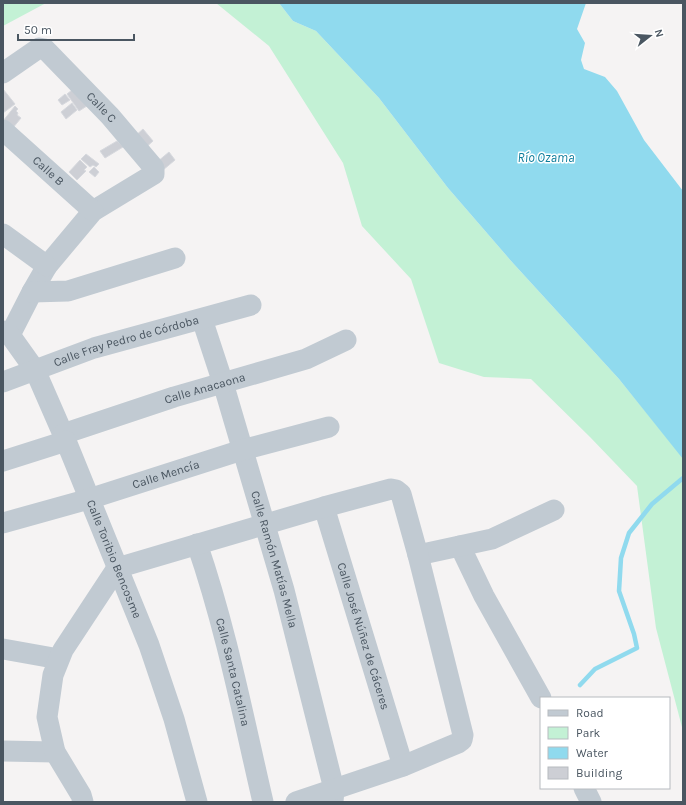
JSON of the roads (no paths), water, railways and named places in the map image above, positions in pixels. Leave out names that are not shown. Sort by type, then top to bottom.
[{"type":"street","name":"Calle C","points":[[3,73],[39,48],[45,49],[110,116],[154,168],[154,174],[93,211]]},
{"type":"street","name":"Calle B","points":[[3,130],[93,211]]},
{"type":"street","points":[[7,333],[47,266],[93,211]]},
{"type":"street","points":[[3,234],[47,266]]},
{"type":"street","points":[[32,292],[68,291],[175,258]]},
{"type":"street","name":"Calle Fray Pedro de Córdoba","points":[[3,382],[94,348],[251,305]]},
{"type":"street","name":"Calle Ramón Matías Mella","points":[[202,319],[223,383],[284,590],[333,796]]},
{"type":"street","name":"Calle Toribio Bencosme","points":[[7,333],[35,370],[149,645],[174,719],[197,802]]},
{"type":"street","name":"Calle Anacaona","points":[[3,461],[174,397],[306,359],[346,340]]},
{"type":"street","name":"Calle Mencía","points":[[3,523],[89,499],[242,450],[329,427]]},
{"type":"street","points":[[83,802],[81,795],[55,752],[47,717],[53,675],[62,650],[117,568],[324,507],[391,489],[396,490],[401,494],[418,555],[463,735],[462,740],[333,796],[296,802]]},
{"type":"street","name":"Calle José Núñez de Cáceres","points":[[324,507],[403,766]]},
{"type":"street","points":[[418,555],[492,539],[554,510]]},
{"type":"street","name":"Calle Santa Catalina","points":[[197,544],[210,581],[263,802]]},
{"type":"street","points":[[460,546],[484,596],[540,697]]},
{"type":"street","points":[[3,649],[59,659]]},
{"type":"street","points":[[3,751],[55,752]]},
{"type":"street","points":[[584,789],[591,802]]},
{"type":"water","name":"Río Ozama","points":[[279,3],[586,3],[577,29],[585,43],[581,60],[584,69],[605,77],[617,91],[644,140],[683,191],[683,459],[619,379],[512,262],[448,188],[379,98],[316,31],[293,21]]},
{"type":"waterway","points":[[580,685],[595,669],[637,648],[634,634],[619,591],[621,558],[629,533],[652,504],[683,478]]}]
